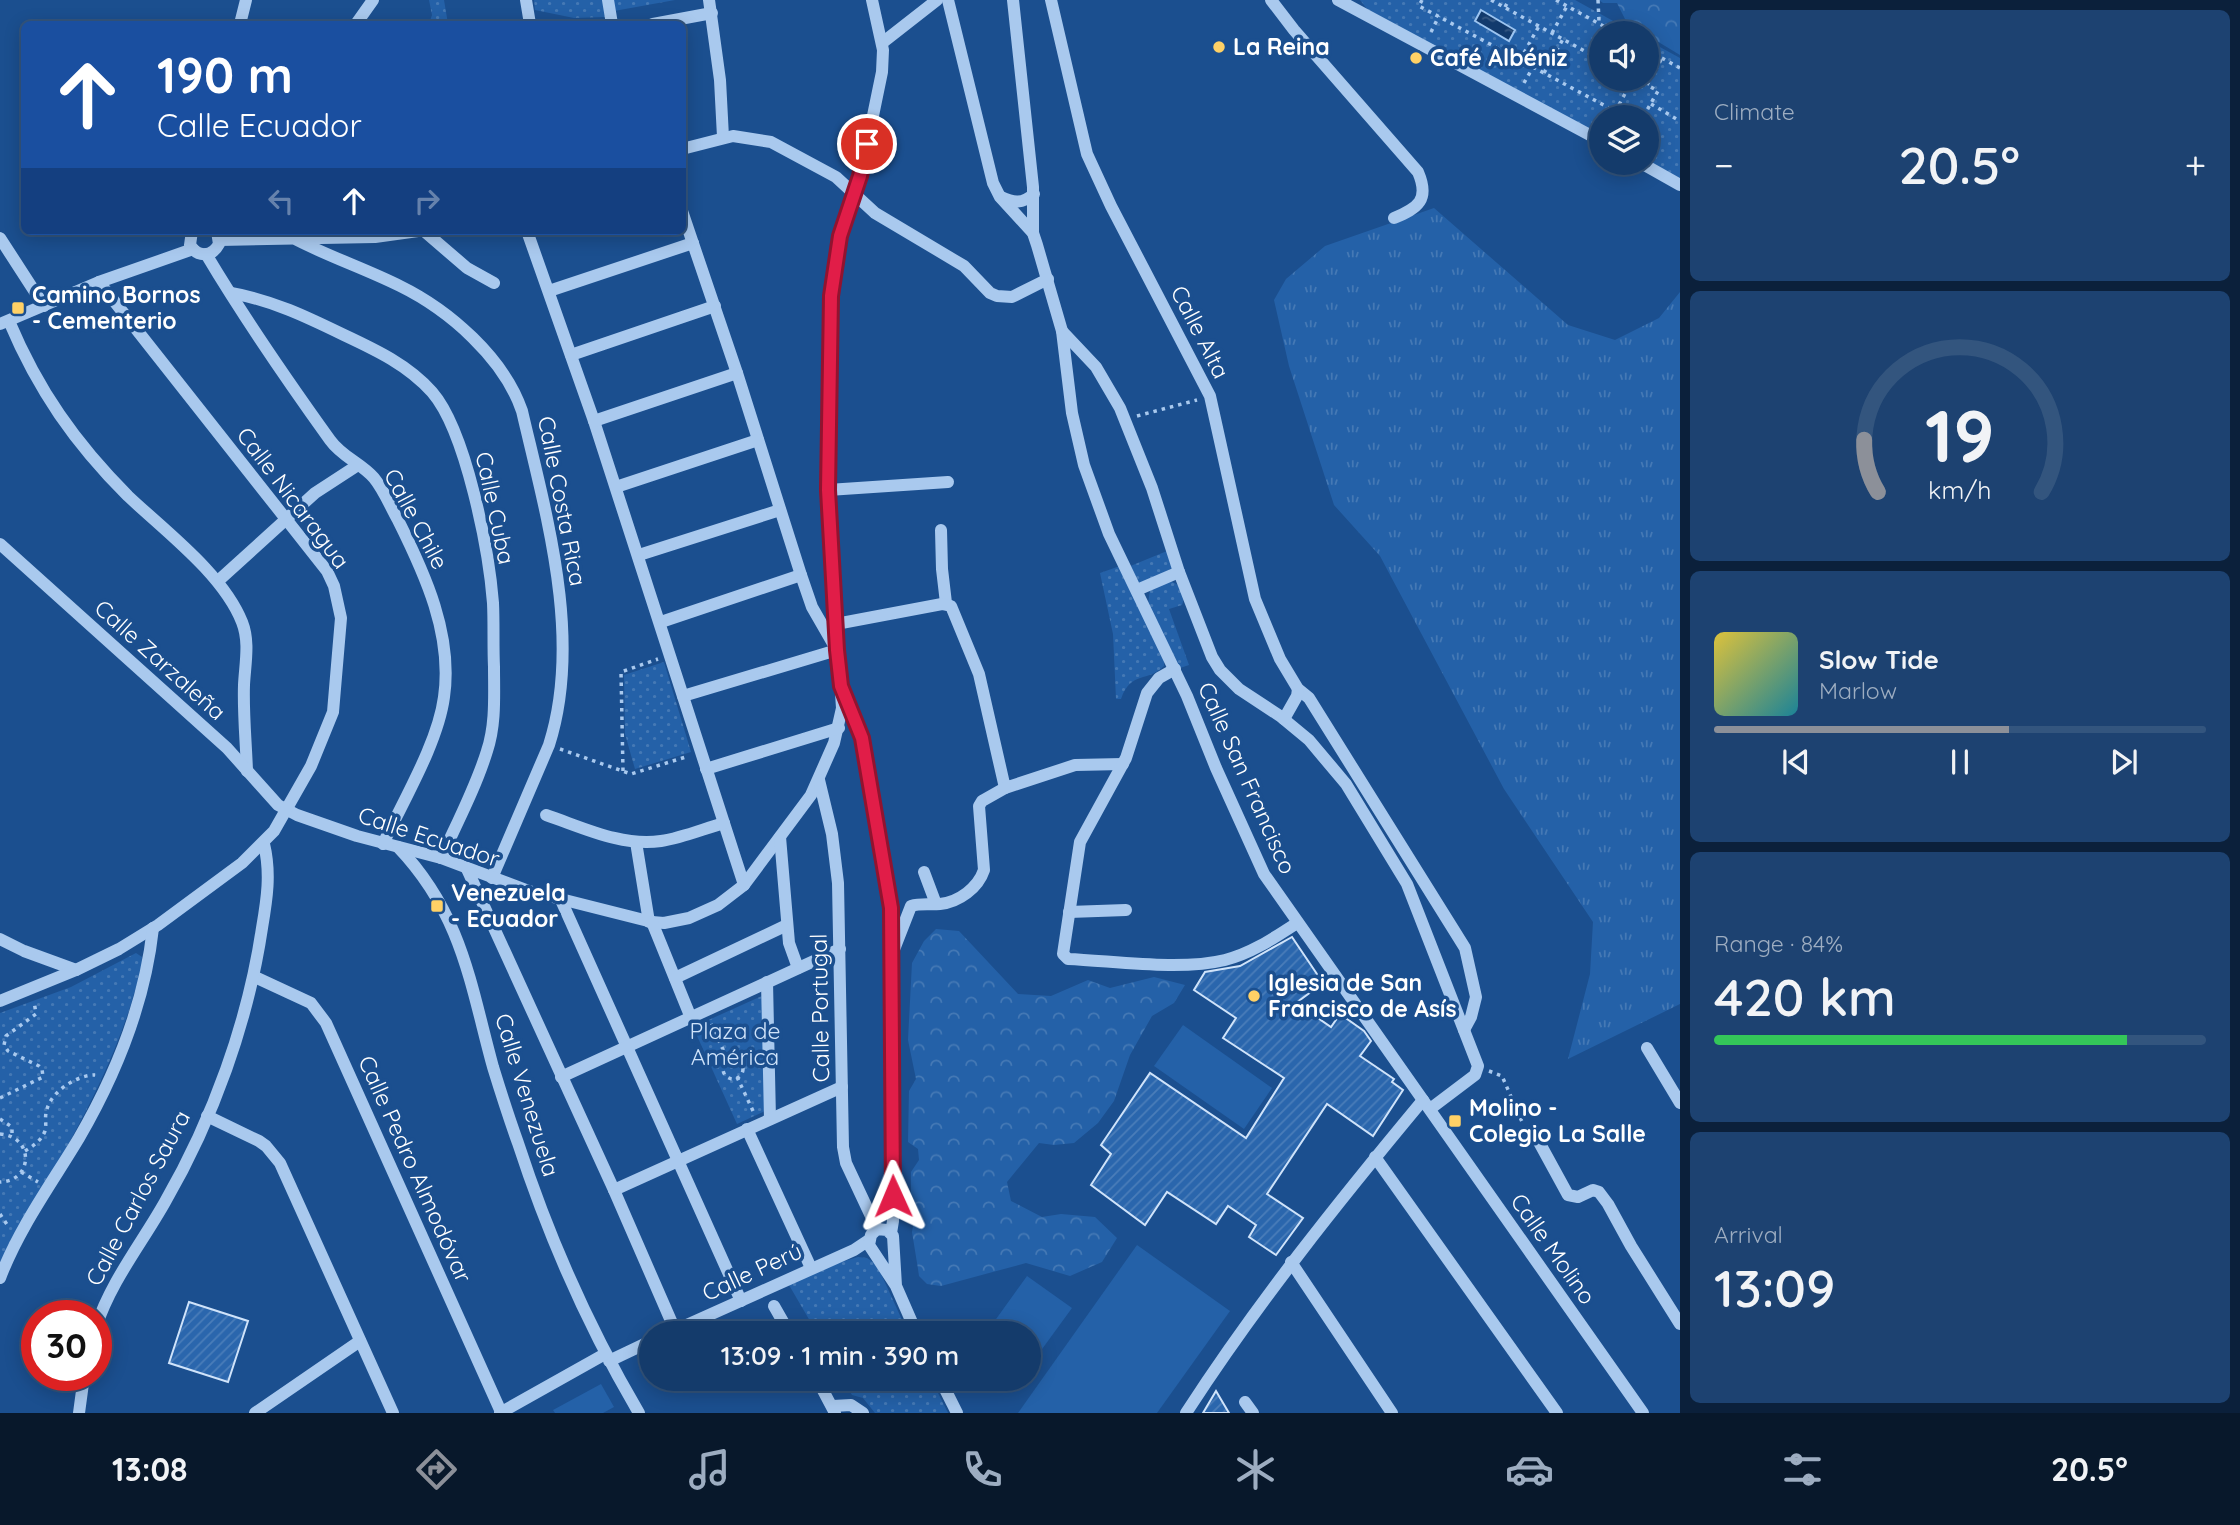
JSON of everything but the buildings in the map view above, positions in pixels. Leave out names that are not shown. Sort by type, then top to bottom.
[{"type":"street","points":[[241,21],[246,0]]},
{"type":"street","points":[[358,21],[373,0]]},
{"type":"street","points":[[526,0],[530,21]]},
{"type":"street","points":[[608,0],[612,21]]},
{"type":"street","name":"Calle Ecuador","points":[[288,810],[383,844],[442,858],[492,878],[561,900],[650,922],[676,922],[703,913],[731,897],[744,885],[780,837],[819,780],[839,728],[841,686],[828,490],[831,296],[840,236],[862,169],[881,72],[882,43],[872,0]]},
{"type":"street","points":[[882,43],[937,0]]},
{"type":"street","points":[[948,0],[993,183],[1000,197],[1033,233]]},
{"type":"street","points":[[1013,0],[1034,194],[1033,233]]},
{"type":"street","name":"Calle Alta","points":[[1051,0],[1090,162],[1210,396],[1255,599],[1280,659],[1298,689],[1309,698],[1465,948],[1476,997],[1471,1017],[1464,1030]]},
{"type":"street","points":[[1271,0],[1418,172],[1423,185],[1421,200],[1410,212],[1394,218]]},
{"type":"street","points":[[1338,0],[1589,134]]},
{"type":"street","points":[[1351,0],[1365,13]]},
{"type":"street","points":[[663,21],[710,7],[720,80],[723,137]]},
{"type":"street","points":[[686,148],[723,137],[757,139],[782,147],[836,177],[875,214],[953,257],[990,293],[1012,296],[1048,279]]},
{"type":"street","points":[[1659,173],[1680,185]]},
{"type":"street","points":[[1000,197],[1021,202],[1034,194]]},
{"type":"street","points":[[683,696],[837,650],[812,607],[686,223]]},
{"type":"street","name":"Calle San Francisco","points":[[1033,233],[1062,331],[1072,413],[1084,466],[1124,568],[1175,669],[1259,864],[1297,923],[1427,1105]]},
{"type":"street","points":[[191,235],[189,241],[193,249]]},
{"type":"street","points":[[247,771],[244,685],[246,637],[237,611],[218,582],[126,494],[66,426],[36,380],[4,322],[99,282],[193,249],[206,254],[214,251],[218,235],[296,240],[389,235]]},
{"type":"street","points":[[429,235],[467,268],[494,283]]},
{"type":"street","points":[[533,235],[744,885]]},
{"type":"street","points":[[0,237],[44,306]]},
{"type":"street","name":"Calle Costa Rica","points":[[296,240],[387,279],[420,297],[484,349],[512,386],[522,411],[558,575],[562,652],[557,710],[549,745],[492,878]]},
{"type":"street","points":[[549,291],[693,243]]},
{"type":"street","name":"Calle Chile","points":[[206,254],[335,447],[374,478],[382,489],[412,548],[440,624],[446,659],[444,699],[426,753],[383,844]]},
{"type":"street","name":"Calle Nicaragua","points":[[0,1001],[119,949],[153,928],[264,844],[288,810],[311,766],[333,712],[341,618],[334,586],[327,571],[99,282]]},
{"type":"street","name":"Calle Cuba","points":[[231,293],[261,299],[293,310],[392,359],[420,379],[433,393],[459,442],[480,527],[493,603],[494,716],[488,750],[442,858]]},
{"type":"street","points":[[571,355],[715,306]]},
{"type":"street","points":[[1062,331],[1096,367],[1125,419],[1212,657],[1220,670],[1239,689],[1284,719],[1309,740],[1346,784],[1400,870],[1478,1066],[1475,1074],[1427,1105],[1375,1157],[1291,1262],[1186,1413]]},
{"type":"street","points":[[594,421],[737,373]]},
{"type":"street","points":[[616,487],[758,440]]},
{"type":"street","points":[[218,582],[315,493],[358,465]]},
{"type":"street","points":[[828,490],[948,482]]},
{"type":"street","points":[[639,555],[780,510]]},
{"type":"street","points":[[941,530],[946,603],[954,610],[978,674],[1005,788]]},
{"type":"street","name":"Calle Zarzaleña","points":[[0,544],[227,748],[269,797],[288,810]]},
{"type":"street","points":[[1137,590],[1180,572]]},
{"type":"street","points":[[660,622],[801,575]]},
{"type":"street","points":[[836,624],[946,603]]},
{"type":"street","points":[[1175,669],[1159,678],[1147,693],[1123,764],[1080,842],[1063,954],[1065,958],[1173,964],[1224,960],[1257,948],[1297,923]]},
{"type":"street","points":[[841,686],[862,738],[890,896],[891,1233],[894,1240],[892,1249],[896,1286]]},
{"type":"street","points":[[1284,719],[1298,689]]},
{"type":"street","points":[[706,769],[839,728]]},
{"type":"street","points":[[891,957],[911,906],[936,904],[959,898],[982,877],[984,870],[979,806],[982,801],[1005,788],[1075,765],[1123,764]]},
{"type":"street","name":"Calle Portugal","points":[[819,780],[836,858],[844,1155],[877,1229]]},
{"type":"street","points":[[546,815],[636,842],[672,839],[724,822]]},
{"type":"street","points":[[780,837],[789,943],[798,968]]},
{"type":"street","points":[[636,842],[650,922],[691,1017]]},
{"type":"street","name":"Calle Carlos Saura","points":[[107,1300],[180,1174],[207,1116],[236,1041],[255,977],[268,893],[264,844]]},
{"type":"street","name":"Calle Venezuela","points":[[398,847],[431,886],[453,930],[525,1165],[607,1358],[639,1413]]},
{"type":"street","points":[[467,869],[614,1190],[667,1321]]},
{"type":"street","points":[[924,872],[936,904]]},
{"type":"street","points":[[561,900],[741,1301]]},
{"type":"street","points":[[1069,912],[1126,910]]},
{"type":"street","points":[[675,978],[787,925]]},
{"type":"street","points":[[0,1278],[19,1238],[92,1115],[109,1080],[138,1003],[150,958],[153,928]]},
{"type":"street","points":[[0,939],[76,970]]},
{"type":"street","points":[[561,1077],[840,948]]},
{"type":"street","name":"Calle Pedro Almodóvar","points":[[255,977],[311,1003],[326,1023],[500,1412]]},
{"type":"street","points":[[767,982],[759,1124],[811,1268]]},
{"type":"street","points":[[1647,1048],[1680,1103]]},
{"type":"street","points":[[614,1190],[842,1087]]},
{"type":"street","name":"Calle Molino","points":[[1427,1105],[1643,1413]]},
{"type":"street","points":[[207,1116],[266,1146],[279,1163],[393,1413]]},
{"type":"street","points":[[1533,1131],[1568,1195],[1578,1197],[1593,1190],[1604,1198],[1631,1247],[1680,1324]]},
{"type":"street","points":[[1375,1157],[1557,1413]]},
{"type":"street","points":[[891,1233],[877,1229],[871,1235],[872,1248],[896,1286],[911,1321]]},
{"type":"street","points":[[872,1248],[886,1254],[892,1249]]},
{"type":"street","name":"Calle Perú","points":[[696,1321],[854,1250],[872,1248]]},
{"type":"street","points":[[1291,1262],[1392,1413]]},
{"type":"street","points":[[774,1306],[783,1321]]},
{"type":"street","points":[[255,1413],[360,1341]]},
{"type":"street","points":[[500,1412],[607,1358],[639,1346]]},
{"type":"street","points":[[79,1413],[81,1391]]},
{"type":"street","points":[[824,1391],[834,1410],[851,1405],[863,1413]]},
{"type":"street","points":[[946,1391],[957,1413]]},
{"type":"street","points":[[1245,1402],[1253,1413]]},
{"type":"path","points":[[1422,0],[1419,5],[1602,105]]},
{"type":"path","points":[[1491,0],[1589,52]]},
{"type":"path","points":[[1505,7],[1509,0]]},
{"type":"path","points":[[1556,0],[1594,21]]},
{"type":"path","points":[[1598,0],[1599,21]]},
{"type":"path","points":[[1552,33],[1567,6]]},
{"type":"path","points":[[1431,33],[1439,16]]},
{"type":"path","points":[[1520,60],[1539,26]]},
{"type":"path","points":[[1544,73],[1563,39]]},
{"type":"path","points":[[1659,56],[1680,68]]},
{"type":"path","points":[[1659,63],[1662,58]]},
{"type":"path","points":[[1524,83],[1533,67]]},
{"type":"path","points":[[1658,91],[1651,104],[1680,121]]},
{"type":"path","points":[[1125,419],[1210,396]]},
{"type":"path","points":[[623,771],[621,672],[671,655]]},
{"type":"path","points":[[549,745],[631,774],[701,753]]},
{"type":"path","points":[[0,1098],[40,1079],[44,1074],[39,1066],[8,1051],[4,1045],[6,1036],[36,1014],[30,989]]},
{"type":"path","points":[[705,1011],[728,1060]]},
{"type":"path","points":[[735,1059],[742,1065],[742,1071],[737,1077],[729,1077],[724,1073],[723,1067],[728,1060],[735,1059]]},
{"type":"path","points":[[1478,1066],[1502,1076],[1523,1124],[1533,1131]]},
{"type":"path","points":[[25,1151],[43,1134],[47,1107],[61,1090],[80,1077],[92,1075],[109,1080]]},
{"type":"path","points":[[737,1077],[759,1124]]},
{"type":"path","points":[[0,1119],[12,1127],[12,1137]]},
{"type":"path","points":[[0,1134],[12,1137],[22,1145],[26,1161],[12,1181],[0,1182]]},
{"type":"green space","points":[[429,0],[444,0],[448,21],[430,21],[432,15]]},
{"type":"green space","points":[[534,0],[604,0],[606,17],[574,18],[535,10]]},
{"type":"green space","points":[[612,0],[675,0],[614,11]]},
{"type":"green space","points":[[1360,0],[1575,0],[1613,21],[1589,21],[1589,91],[1659,91],[1659,47],[1680,58],[1680,178],[1659,167],[1659,105],[1589,105],[1589,129],[1367,9]]},
{"type":"green space","points":[[1599,0],[1680,0],[1680,55],[1659,42],[1659,21],[1626,21],[1617,3],[1603,3]]},
{"type":"green space","points":[[1434,208],[1568,325],[1615,340],[1659,318],[1680,292],[1680,1004],[1568,1059],[1590,974],[1593,922],[1504,789],[1380,556],[1334,505],[1289,366],[1274,300],[1286,279],[1325,246]]},
{"type":"green space","points":[[1167,551],[1172,568],[1148,582],[1138,583],[1128,567]]},
{"type":"green space","points":[[1120,566],[1164,657],[1164,666],[1135,680],[1125,690],[1121,699],[1116,699],[1113,634],[1100,573]]},
{"type":"green space","points":[[1169,581],[1179,587],[1184,597],[1182,605],[1169,609],[1189,665],[1180,668],[1148,604],[1150,590]]},
{"type":"green space","points":[[664,662],[691,752],[635,769],[625,734],[624,675]]},
{"type":"green space","points":[[936,929],[959,931],[1018,994],[1051,996],[1088,980],[1110,988],[1154,977],[1185,985],[1174,1003],[1152,1016],[1130,1055],[1114,1101],[1098,1123],[1074,1143],[1039,1143],[1007,1182],[1011,1201],[1042,1217],[1061,1214],[1095,1217],[1117,1238],[1102,1262],[1070,1276],[1026,1263],[941,1286],[927,1284],[919,1276],[912,1232],[914,1220],[911,1207],[911,1172],[919,1160],[918,1149],[908,1142],[909,1091],[916,1079],[908,1040],[912,963],[924,941]]},
{"type":"green space","points":[[136,953],[142,957],[140,975],[119,1039],[72,1138],[0,1264],[0,1013],[71,987]]},
{"type":"green space","name":"Plaza de América","points":[[764,995],[767,1110],[737,1124],[693,1027]]},
{"type":"green space","points":[[1183,1025],[1272,1088],[1244,1129],[1154,1066]]},
{"type":"green space","points":[[1137,1245],[1230,1311],[1157,1413],[1018,1413],[1034,1391],[1041,1391],[1041,1381]]},
{"type":"green space","points":[[858,1257],[867,1258],[877,1265],[903,1321],[810,1321],[789,1285],[831,1265]]},
{"type":"green space","points":[[1027,1276],[1072,1308],[1041,1351],[1041,1321],[995,1321]]},
{"type":"green space","points":[[601,1384],[614,1407],[603,1413],[555,1413],[553,1410]]},
{"type":"green space","points":[[850,1391],[937,1391],[948,1413],[875,1413],[863,1398],[852,1395]]},
{"type":"water","points":[[1481,10],[1515,30],[1509,41],[1475,21]]},
{"type":"place","name":"La Reina","points":[[1219,47]]},
{"type":"place","name":"Café Albéniz","points":[[1416,58]]},
{"type":"place","name":"Camino Bornos - Cementerio","points":[[18,308]]},
{"type":"place","name":"Venezuela - Ecuador","points":[[437,906]]},
{"type":"place","name":"Iglesia de San Francisco de Asís","points":[[1254,996]]},
{"type":"place","name":"Molino - Colegio La Salle","points":[[1455,1121]]},
{"type":"route","points":[[867,144],[860,176],[840,236],[831,296],[828,490],[841,686],[862,738],[890,896],[893,1196]]}]
